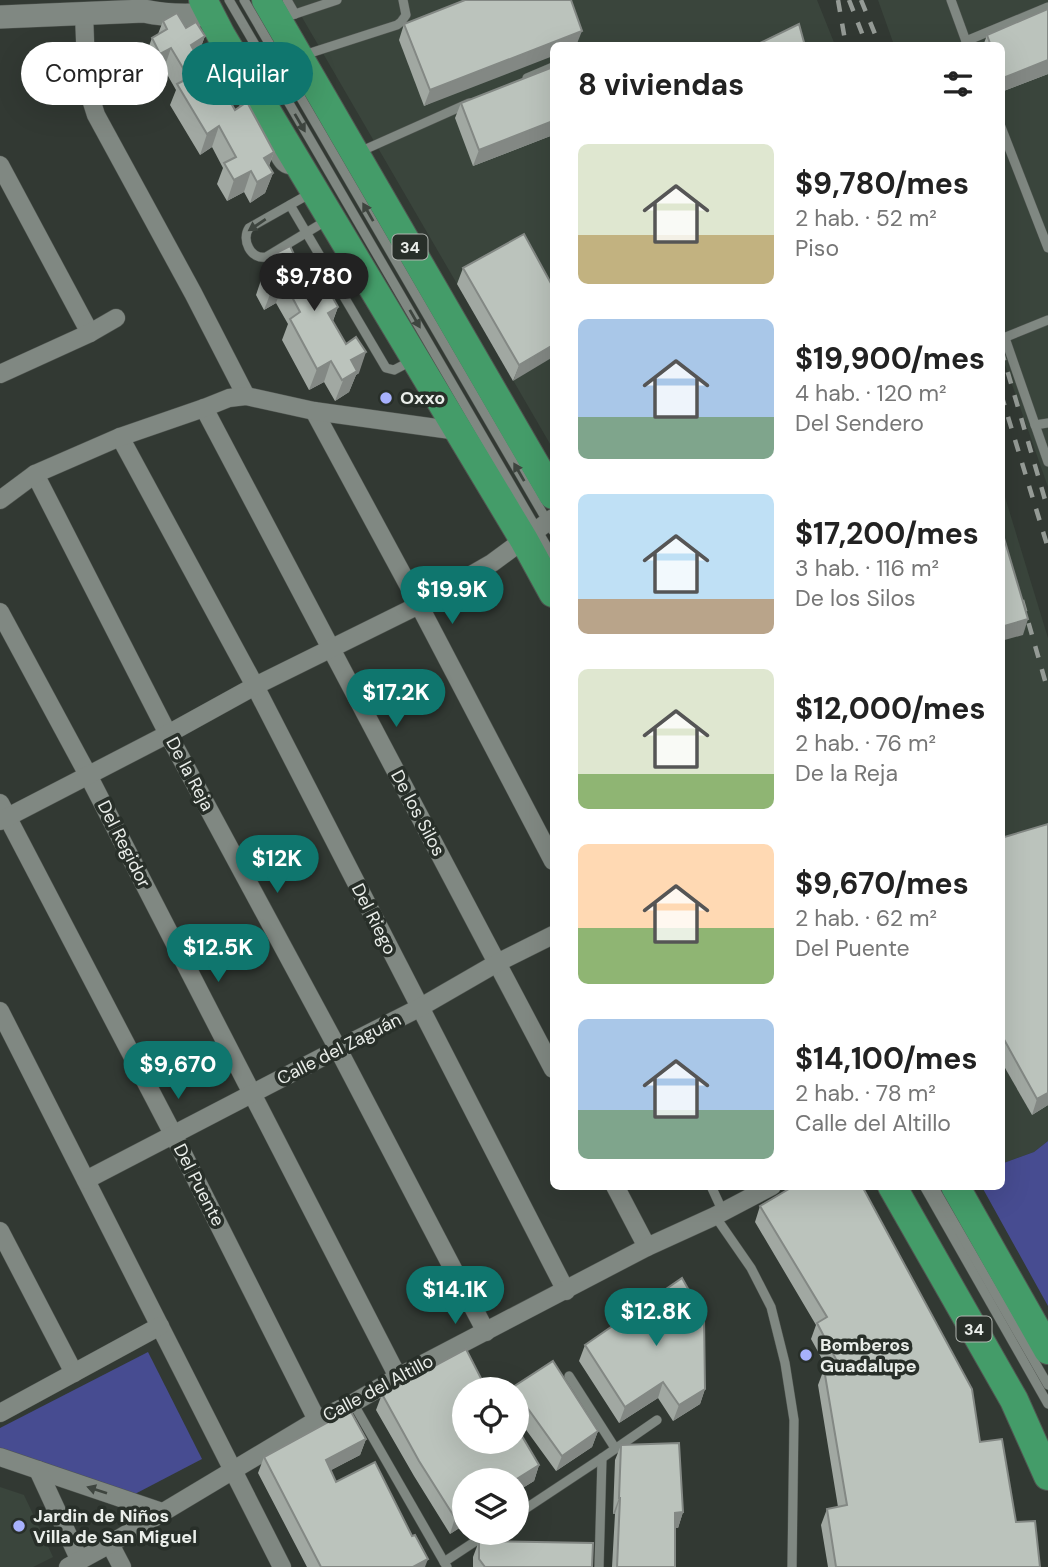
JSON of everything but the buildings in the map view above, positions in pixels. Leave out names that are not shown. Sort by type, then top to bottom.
[{"type":"main road","name":"34","points":[[281,8],[293,42]]},
{"type":"main road","points":[[216,12],[309,180],[458,431],[543,528],[550,574]]},
{"type":"main road","name":"34","points":[[313,81],[550,490]]},
{"type":"main road","name":"34","points":[[894,1190],[1014,1400],[1048,1476]]},
{"type":"main road","name":"34","points":[[912,1190],[1030,1392],[1048,1433]]},
{"type":"main road","points":[[957,1190],[1048,1350]]},
{"type":"street","points":[[144,11],[169,0]]},
{"type":"street","points":[[0,17],[144,11],[177,16],[216,12]]},
{"type":"street","points":[[84,14],[88,90],[96,115],[246,396]]},
{"type":"street","points":[[0,165],[90,334]]},
{"type":"street","points":[[0,374],[90,334],[116,318]]},
{"type":"street","points":[[0,500],[35,474],[120,437],[229,398],[246,396],[314,411],[458,431]]},
{"type":"street","name":"De los Silos","points":[[204,408],[550,1063]]},
{"type":"street","points":[[314,411],[550,855]]},
{"type":"street","name":"Del Riego","points":[[120,437],[255,686],[566,1290]]},
{"type":"street","name":"De la Reja","points":[[35,474],[168,734],[338,1049],[486,1332]]},
{"type":"street","points":[[2,813],[88,775],[255,686],[419,605],[492,563],[543,528]]},
{"type":"street","name":"Del Regidor","points":[[0,612],[88,775],[398,1377]]},
{"type":"street","name":"Del Puente","points":[[2,813],[173,1134],[317,1420]]},
{"type":"street","name":"Calle del Zaguán","points":[[86,1180],[419,1008],[497,963],[550,936]]},
{"type":"street","points":[[0,1011],[282,1567]]},
{"type":"street","points":[[617,1190],[647,1247]]},
{"type":"street","name":"Calle del Altillo","points":[[74,1564],[317,1420],[647,1247],[764,1190]]},
{"type":"street","points":[[0,1231],[74,1373]]},
{"type":"street","points":[[0,1413],[160,1326]]},
{"type":"street","points":[[0,1457],[162,1512]]},
{"type":"street","points":[[38,1470],[74,1564]]},
{"type":"street","points":[[110,1544],[122,1567]]},
{"type":"lane","points":[[244,0],[543,528],[550,548]]},
{"type":"lane","points":[[281,8],[337,0]]},
{"type":"lane","points":[[313,52],[397,25],[406,15],[403,0]]},
{"type":"lane","points":[[951,0],[967,42]]},
{"type":"lane","points":[[969,42],[1048,7]]},
{"type":"lane","points":[[216,12],[543,528]]},
{"type":"lane","points":[[216,12],[215,53],[254,121]]},
{"type":"lane","points":[[516,83],[550,67]]},
{"type":"lane","points":[[355,153],[479,99]]},
{"type":"lane","points":[[261,132],[280,166],[309,180],[290,205],[249,228],[245,241],[255,257],[263,258],[331,218]]},
{"type":"lane","points":[[1005,137],[1048,248]]},
{"type":"lane","points":[[290,205],[386,368],[394,370],[415,358]]},
{"type":"lane","points":[[1005,338],[1048,320]]},
{"type":"lane","points":[[1005,344],[1048,462]]},
{"type":"lane","points":[[1035,425],[1048,423]]},
{"type":"lane","points":[[712,1190],[719,1214],[771,1307],[785,1363],[794,1420],[792,1567]]},
{"type":"lane","points":[[926,1190],[1048,1404]]},
{"type":"lane","points":[[935,1190],[1048,1385]]},
{"type":"lane","points":[[569,1376],[615,1448]]},
{"type":"lane","points":[[353,1403],[445,1564],[471,1545]]},
{"type":"lane","points":[[529,1506],[657,1420]]},
{"type":"lane","points":[[599,1567],[602,1458]]},
{"type":"shaded area","points":[[292,0],[817,0],[834,42],[550,42],[550,444]]},
{"type":"shaded area","points":[[878,0],[1048,0],[1048,487],[1005,364],[1005,42],[893,42]]},
{"type":"shaded area","points":[[1005,497],[1048,638],[1048,1141],[1034,1152],[1005,1163]]},
{"type":"shaded area","points":[[1048,1141],[1048,1306],[984,1190],[1005,1190],[1005,1163],[1034,1152]]},
{"type":"shaded area","points":[[148,1352],[202,1459],[133,1495],[0,1448],[0,1428]]},
{"type":"shaded area","name":"Jardin de Niños Villa de San Miguel","points":[[0,1487],[24,1495],[53,1557],[33,1567],[0,1567]]},
{"type":"railway","points":[[838,0],[845,42]]},
{"type":"railway","points":[[849,0],[865,42]]},
{"type":"railway","points":[[861,0],[878,42]]},
{"type":"railway","points":[[1005,363],[1048,510]]},
{"type":"railway","points":[[1005,407],[1048,548]]},
{"type":"railway","points":[[1022,600],[1048,691]]},
{"type":"place","name":"Oxxo","points":[[386,398]]},
{"type":"place","name":"Bomberos Guadalupe","points":[[806,1355]]},
{"type":"place","name":"Jardin de Niños Villa de San Miguel","points":[[19,1526]]}]
